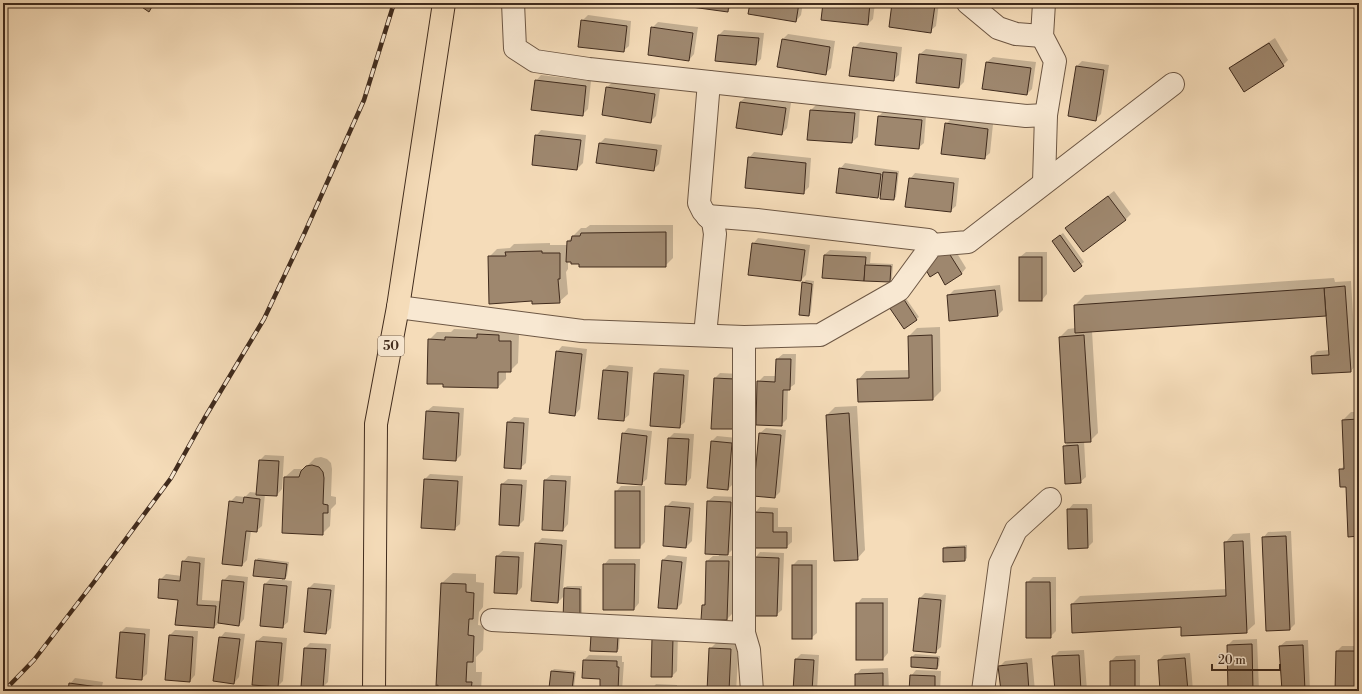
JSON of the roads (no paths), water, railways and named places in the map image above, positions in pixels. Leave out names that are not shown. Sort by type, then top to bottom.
[{"type":"main road","name":"50","points":[[374,691],[376,424],[398,307],[444,3]]},
{"type":"street","points":[[513,3],[515,48],[535,61],[589,69],[1026,116],[1046,115]]},
{"type":"street","points":[[968,3],[998,28],[1016,34],[1042,36]]},
{"type":"street","points":[[1044,3],[1042,36],[1055,61],[1046,115],[1044,182]]},
{"type":"street","points":[[705,335],[715,234],[713,222],[699,204],[709,82]]},
{"type":"street","points":[[398,307],[582,331],[744,337],[820,335],[899,290],[932,245],[968,242],[1173,84]]},
{"type":"street","points":[[707,216],[758,220],[928,240],[932,245]]},
{"type":"street","points":[[744,337],[744,633],[749,650],[752,691]]},
{"type":"street","points":[[983,691],[1000,564],[1016,530],[1050,499]]},
{"type":"street","points":[[492,620],[744,633]]},
{"type":"railway","points":[[4,691],[34,660],[171,478],[204,419],[264,319],[364,100],[394,3]]}]
